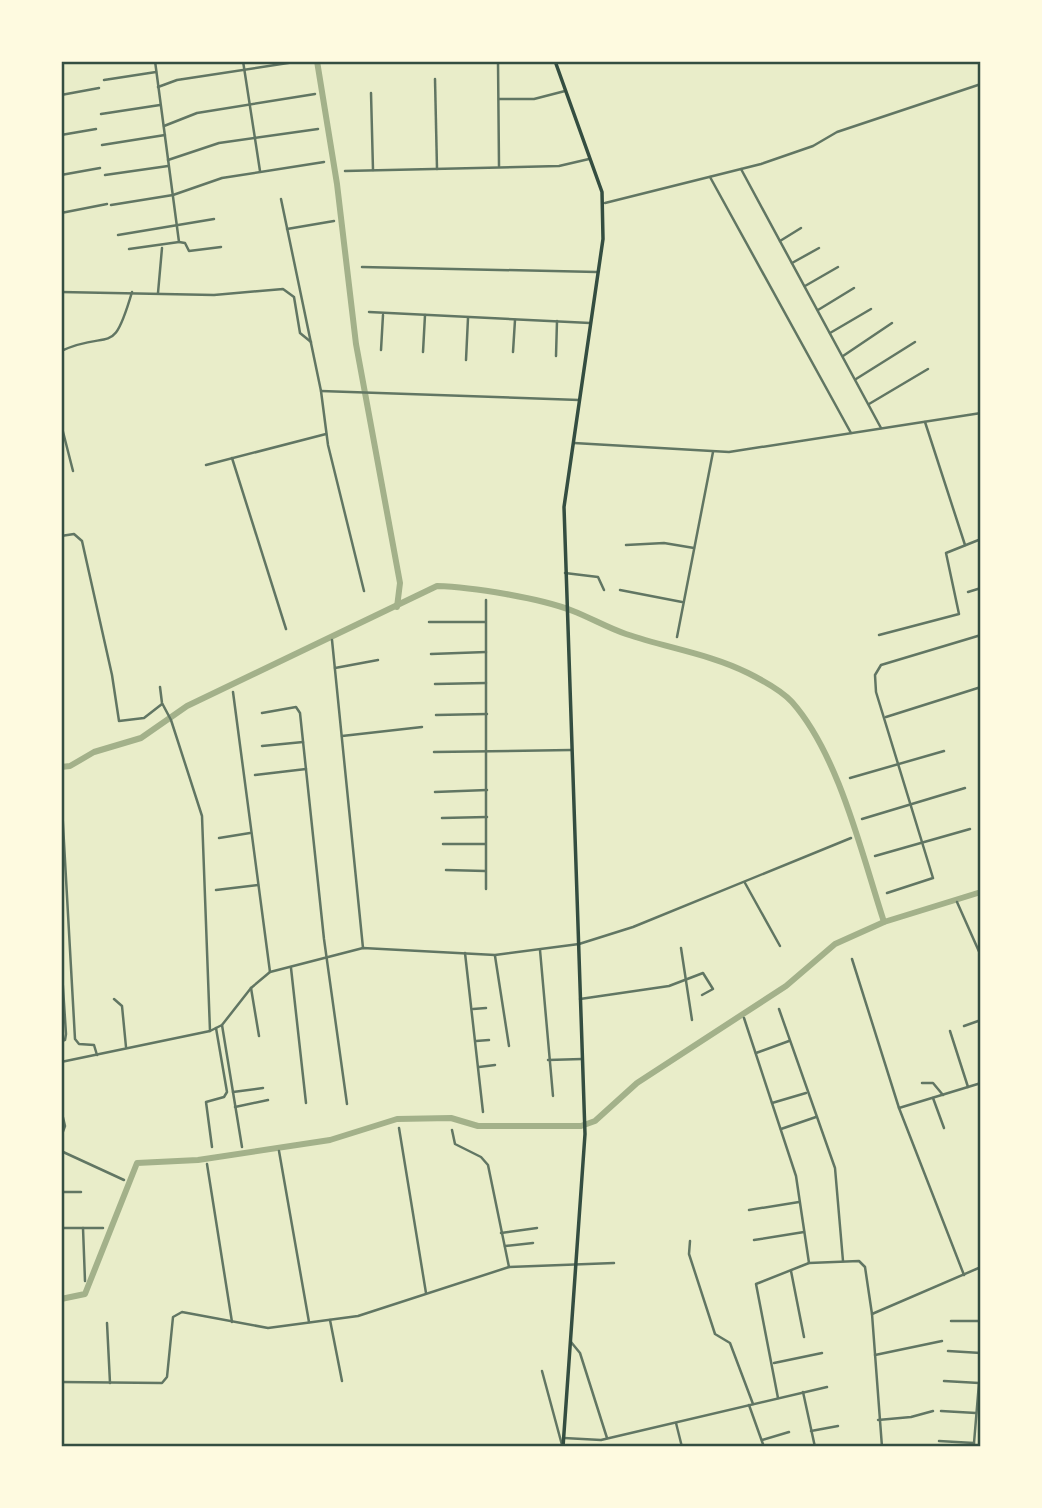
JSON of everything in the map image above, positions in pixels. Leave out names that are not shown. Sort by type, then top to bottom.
[{"type":"main road","points":[[555,61],[605,203],[564,507],[584,1134],[563,1446]]},
{"type":"street","points":[[155,61],[179,242]]},
{"type":"street","points":[[243,61],[260,171]]},
{"type":"street","points":[[158,87],[177,80],[301,61]]},
{"type":"street","points":[[498,61],[499,168]]},
{"type":"street","points":[[104,80],[157,72]]},
{"type":"street","points":[[435,79],[437,169]]},
{"type":"street","points":[[605,203],[741,169],[813,146],[837,132],[981,84]]},
{"type":"street","points":[[61,95],[99,88]]},
{"type":"street","points":[[499,99],[534,99],[565,91]]},
{"type":"street","points":[[372,93],[373,170]]},
{"type":"street","points":[[164,126],[197,113],[315,94]]},
{"type":"street","points":[[102,114],[161,105]]},
{"type":"street","points":[[61,135],[96,128]]},
{"type":"street","points":[[168,160],[219,143],[317,129]]},
{"type":"street","points":[[102,145],[165,135]]},
{"type":"street","points":[[345,171],[559,166],[590,158]]},
{"type":"street","points":[[61,213],[173,195],[222,178],[324,162]]},
{"type":"street","points":[[105,175],[169,166]]},
{"type":"street","points":[[61,175],[100,167]]},
{"type":"street","points":[[741,169],[881,429]]},
{"type":"street","points":[[710,177],[851,433]]},
{"type":"street","points":[[281,198],[312,343],[326,434],[364,591]]},
{"type":"street","points":[[118,235],[214,219]]},
{"type":"street","points":[[287,229],[334,222]]},
{"type":"street","points":[[780,241],[801,228]]},
{"type":"street","points":[[129,249],[179,242],[185,243],[189,251],[194,252],[221,247]]},
{"type":"street","points":[[158,293],[162,248]]},
{"type":"street","points":[[792,263],[819,248]]},
{"type":"street","points":[[362,267],[597,272]]},
{"type":"street","points":[[805,286],[838,267]]},
{"type":"street","points":[[818,310],[854,288]]},
{"type":"street","points":[[61,292],[214,295],[288,290],[294,297],[300,333],[312,343]]},
{"type":"street","points":[[61,351],[113,338],[121,327],[132,292]]},
{"type":"street","points":[[830,333],[871,309]]},
{"type":"street","points":[[369,312],[590,323]]},
{"type":"street","points":[[381,350],[383,313]]},
{"type":"street","points":[[423,352],[425,315]]},
{"type":"street","points":[[466,360],[468,317]]},
{"type":"street","points":[[513,352],[515,319]]},
{"type":"street","points":[[556,356],[557,321]]},
{"type":"street","points":[[843,356],[892,323]]},
{"type":"street","points":[[855,379],[915,342]]},
{"type":"street","points":[[869,404],[928,369]]},
{"type":"street","points":[[321,391],[579,400]]},
{"type":"street","points":[[573,443],[713,452],[749,450],[981,413]]},
{"type":"street","points":[[925,422],[965,545]]},
{"type":"street","points":[[61,424],[73,471]]},
{"type":"street","points":[[206,465],[326,434]]},
{"type":"street","points":[[677,637],[713,452]]},
{"type":"street","points":[[232,458],[286,629]]},
{"type":"street","points":[[61,536],[74,534],[82,541],[112,676],[119,721],[144,718],[162,703]]},
{"type":"street","points":[[879,635],[959,614],[945,558],[949,550],[981,539]]},
{"type":"street","points":[[626,545],[664,543],[694,548]]},
{"type":"street","points":[[565,573],[598,577],[604,590]]},
{"type":"street","points":[[968,592],[981,588]]},
{"type":"street","points":[[620,590],[684,602]]},
{"type":"street","points":[[486,600],[486,889]]},
{"type":"street","points":[[429,622],[486,622]]},
{"type":"street","points":[[887,893],[933,880],[873,681],[881,665],[981,635]]},
{"type":"street","points":[[332,640],[363,948]]},
{"type":"street","points":[[431,654],[486,652]]},
{"type":"street","points":[[335,668],[378,660]]},
{"type":"street","points":[[435,684],[486,683]]},
{"type":"street","points":[[160,687],[162,703],[171,720],[197,794],[203,823],[210,1031]]},
{"type":"street","points":[[886,717],[981,687]]},
{"type":"street","points":[[233,692],[270,972]]},
{"type":"street","points":[[262,713],[299,709],[347,1104]]},
{"type":"street","points":[[436,715],[487,714]]},
{"type":"street","points":[[342,736],[422,727]]},
{"type":"street","points":[[262,746],[303,742]]},
{"type":"street","points":[[434,752],[571,750]]},
{"type":"street","points":[[850,778],[944,751]]},
{"type":"street","points":[[255,775],[306,769]]},
{"type":"street","points":[[862,819],[965,788]]},
{"type":"street","points":[[61,789],[75,1038],[79,1044],[94,1045],[97,1055]]},
{"type":"street","points":[[435,792],[487,790]]},
{"type":"street","points":[[442,818],[486,817]]},
{"type":"street","points":[[875,856],[970,829]]},
{"type":"street","points":[[219,838],[251,833]]},
{"type":"street","points":[[61,1054],[62,1062],[210,1031],[222,1025],[251,988],[270,972],[363,948],[495,955],[579,944],[633,927],[851,838]]},
{"type":"street","points":[[443,844],[486,844]]},
{"type":"street","points":[[446,870],[486,871]]},
{"type":"street","points":[[745,883],[780,946]]},
{"type":"street","points":[[216,890],[258,885]]},
{"type":"street","points":[[957,902],[981,956]]},
{"type":"street","points":[[681,948],[692,1020]]},
{"type":"street","points":[[540,949],[553,1096]]},
{"type":"street","points":[[465,953],[483,1112]]},
{"type":"street","points":[[495,955],[509,1046]]},
{"type":"street","points":[[61,957],[66,1034],[65,1040],[61,1042]]},
{"type":"street","points":[[852,959],[899,1108],[964,1275]]},
{"type":"street","points":[[292,968],[306,1103]]},
{"type":"street","points":[[580,999],[685,982],[705,973],[713,989],[702,995]]},
{"type":"street","points":[[251,988],[259,1036]]},
{"type":"street","points":[[114,999],[122,1006],[126,1047]]},
{"type":"street","points":[[473,1009],[486,1008]]},
{"type":"street","points":[[779,1009],[835,1168],[843,1261]]},
{"type":"street","points":[[744,1017],[796,1176],[809,1262]]},
{"type":"street","points":[[964,1026],[981,1020]]},
{"type":"street","points":[[222,1025],[242,1147]]},
{"type":"street","points":[[212,1147],[206,1102],[224,1097],[227,1092],[216,1027]]},
{"type":"street","points":[[950,1031],[968,1087]]},
{"type":"street","points":[[476,1041],[489,1040]]},
{"type":"street","points":[[756,1053],[790,1041]]},
{"type":"street","points":[[548,1060],[582,1059]]},
{"type":"street","points":[[479,1067],[495,1065]]},
{"type":"street","points":[[922,1083],[933,1083],[943,1095]]},
{"type":"street","points":[[899,1108],[981,1083]]},
{"type":"street","points":[[233,1093],[263,1088]]},
{"type":"street","points":[[772,1103],[807,1092]]},
{"type":"street","points":[[933,1098],[944,1128]]},
{"type":"street","points":[[235,1107],[268,1100]]},
{"type":"street","points":[[61,1109],[65,1126],[61,1137]]},
{"type":"street","points":[[781,1129],[816,1117]]},
{"type":"street","points":[[399,1128],[426,1293]]},
{"type":"street","points":[[452,1130],[455,1144],[481,1157],[488,1165],[509,1267]]},
{"type":"street","points":[[61,1151],[124,1180]]},
{"type":"street","points":[[279,1152],[309,1322]]},
{"type":"street","points":[[207,1164],[232,1322]]},
{"type":"street","points":[[61,1192],[80,1192]]},
{"type":"street","points":[[749,1210],[799,1202]]},
{"type":"street","points":[[61,1228],[103,1228]]},
{"type":"street","points":[[83,1228],[85,1281]]},
{"type":"street","points":[[501,1233],[537,1228]]},
{"type":"street","points":[[754,1240],[804,1232]]},
{"type":"street","points":[[690,1241],[689,1254],[715,1334],[730,1343],[764,1447]]},
{"type":"street","points":[[505,1247],[533,1243]]},
{"type":"street","points":[[778,1398],[755,1286],[809,1262],[843,1261],[864,1264],[872,1314],[882,1447]]},
{"type":"street","points":[[61,1382],[164,1382],[173,1317],[177,1313],[264,1328],[358,1316],[509,1267],[614,1262]]},
{"type":"street","points":[[872,1314],[980,1268],[981,1274]]},
{"type":"street","points":[[791,1270],[804,1337]]},
{"type":"street","points":[[330,1320],[342,1381]]},
{"type":"street","points":[[951,1321],[981,1321]]},
{"type":"street","points":[[107,1323],[110,1382]]},
{"type":"street","points":[[875,1355],[942,1341]]},
{"type":"street","points":[[571,1342],[580,1353],[607,1438]]},
{"type":"street","points":[[948,1351],[981,1353]]},
{"type":"street","points":[[772,1363],[822,1353]]},
{"type":"street","points":[[542,1371],[558,1437],[563,1446]]},
{"type":"street","points":[[939,1441],[974,1445],[981,1371]]},
{"type":"street","points":[[944,1381],[979,1383]]},
{"type":"street","points":[[564,1438],[607,1438],[827,1387]]},
{"type":"street","points":[[803,1392],[815,1447]]},
{"type":"street","points":[[878,1420],[911,1417],[933,1411]]},
{"type":"street","points":[[940,1411],[976,1413]]},
{"type":"street","points":[[676,1422],[682,1447]]},
{"type":"street","points":[[811,1431],[838,1426]]},
{"type":"street","points":[[761,1441],[789,1432]]},
{"type":"waterway","points":[[317,61],[337,184],[356,344],[400,583],[397,607]]},
{"type":"waterway","points":[[61,767],[70,766],[94,752],[141,738],[187,706],[437,586],[506,594],[559,606],[626,634],[734,666],[788,698],[809,724],[836,777],[884,922]]},
{"type":"waterway","points":[[61,1299],[85,1294],[137,1163],[198,1160],[330,1140],[397,1119],[451,1118],[478,1126],[581,1126],[595,1121],[637,1083],[786,986],[835,944],[884,922],[981,892]]}]
